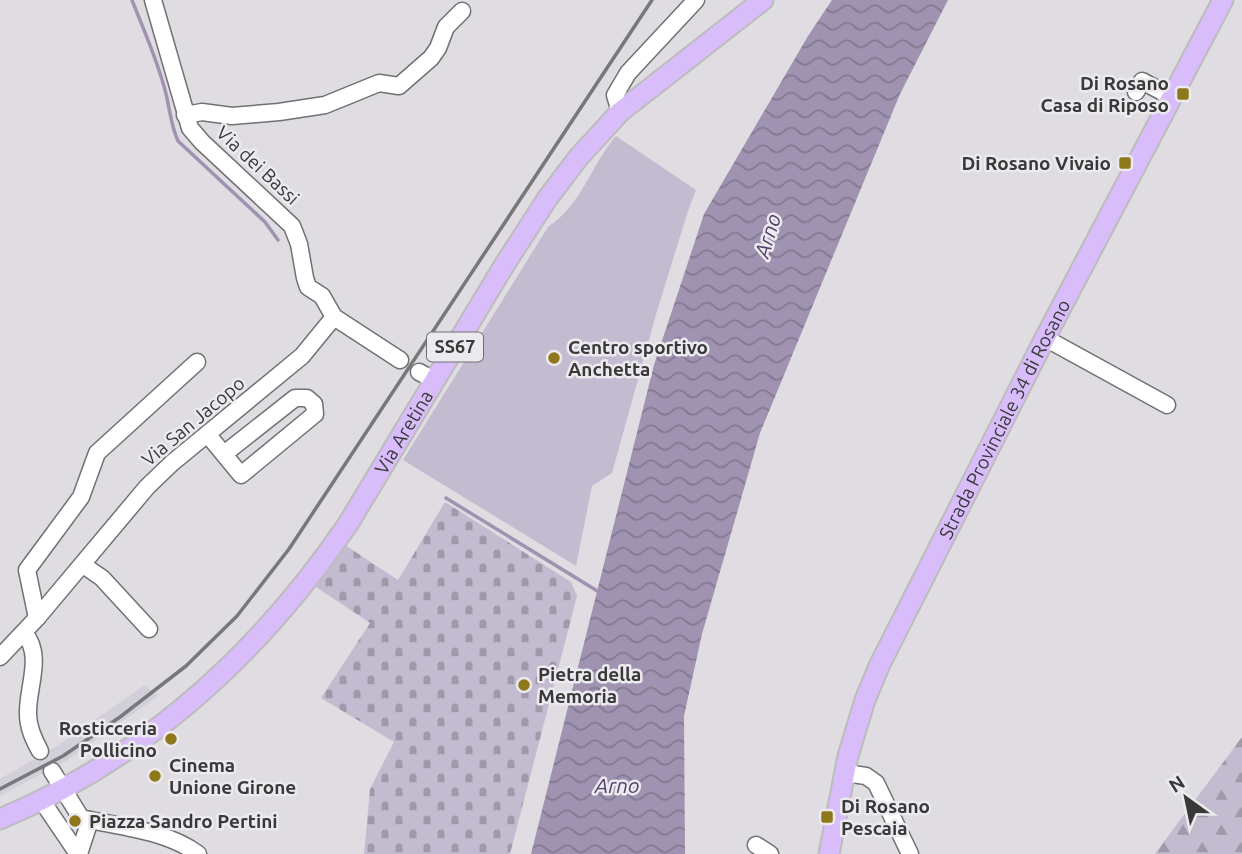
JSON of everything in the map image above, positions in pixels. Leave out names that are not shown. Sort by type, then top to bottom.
[{"type":"main road","name":"Via Aretina","points":[[42,800],[132,747],[223,674],[256,641],[324,559],[348,524],[426,376],[547,199],[579,158],[620,112],[763,0]]},
{"type":"main road","name":"Strada Provinciale 34 di Rosano","points":[[829,854],[845,773],[865,700],[880,664],[1045,338],[1223,0]]},
{"type":"main road","name":"SS67","points":[[0,819],[42,800]]},
{"type":"street","name":"Via dei Bassi","points":[[153,0],[190,128],[292,226],[299,244],[304,278],[308,286],[322,296],[334,317],[400,360]]},
{"type":"street","points":[[620,112],[615,95],[628,73],[696,0]]},
{"type":"street","points":[[185,115],[279,113],[325,106],[379,83],[399,86],[430,58],[438,48],[446,27],[462,11]]},
{"type":"street","points":[[1136,92],[1142,81],[1172,97]]},
{"type":"street","name":"Via San Jacopo","points":[[4,652],[83,565],[147,487],[172,463],[302,356],[334,317]]},
{"type":"street","points":[[1045,338],[1167,405]]},
{"type":"street","points":[[37,618],[27,569],[81,497],[97,453],[197,362]]},
{"type":"street","points":[[208,435],[241,475],[315,414],[314,404],[307,398],[295,398],[224,454]]},
{"type":"street","points":[[83,565],[102,579],[149,629]]},
{"type":"street","points":[[24,633],[32,646],[34,657],[30,682],[29,728],[40,751]]},
{"type":"street","points":[[4,652],[26,666],[30,682]]},
{"type":"street","points":[[52,771],[79,817],[181,843],[198,854]]},
{"type":"street","points":[[845,773],[866,776],[876,783],[909,854]]},
{"type":"street","points":[[42,800],[78,854],[98,821]]},
{"type":"shaded area","points":[[145,685],[158,696],[66,761],[0,796],[0,779],[60,744]]},
{"type":"green space","name":"Centro sportivo Anchetta","points":[[616,136],[696,190],[657,311],[612,473],[592,486],[576,566],[403,460],[548,227],[570,206]]},
{"type":"green space","points":[[445,502],[571,582],[577,596],[510,854],[364,854],[370,789],[394,742],[321,698],[370,623],[316,587],[345,545],[398,580]]},
{"type":"green space","points":[[1242,737],[1242,854],[1155,854],[1157,851]]},
{"type":"water","name":"Arno","points":[[832,0],[948,0],[900,94],[760,433],[702,634],[684,716],[685,854],[531,854],[654,365],[704,214],[808,36]]},
{"type":"waterway","points":[[132,0],[159,70],[178,141],[265,222],[278,240]]},
{"type":"waterway","points":[[446,498],[599,592]]},
{"type":"railway","points":[[0,789],[63,756],[120,717],[186,666],[237,616],[289,549],[652,0]]},
{"type":"place","name":"Di Rosano Casa di Riposo","points":[[1183,94]]},
{"type":"place","name":"Di Rosano Vivaio","points":[[1125,163]]},
{"type":"place","name":"Centro sportivo Anchetta","points":[[554,358]]},
{"type":"place","name":"Pietra della Memoria","points":[[524,685]]},
{"type":"place","name":"Rosticceria Pollicino","points":[[171,739]]},
{"type":"place","name":"Cinema Unione Girone","points":[[155,776]]},
{"type":"place","name":"Di Rosano Pescaia","points":[[827,817]]},
{"type":"place","name":"Piazza Sandro Pertini","points":[[75,821]]}]
